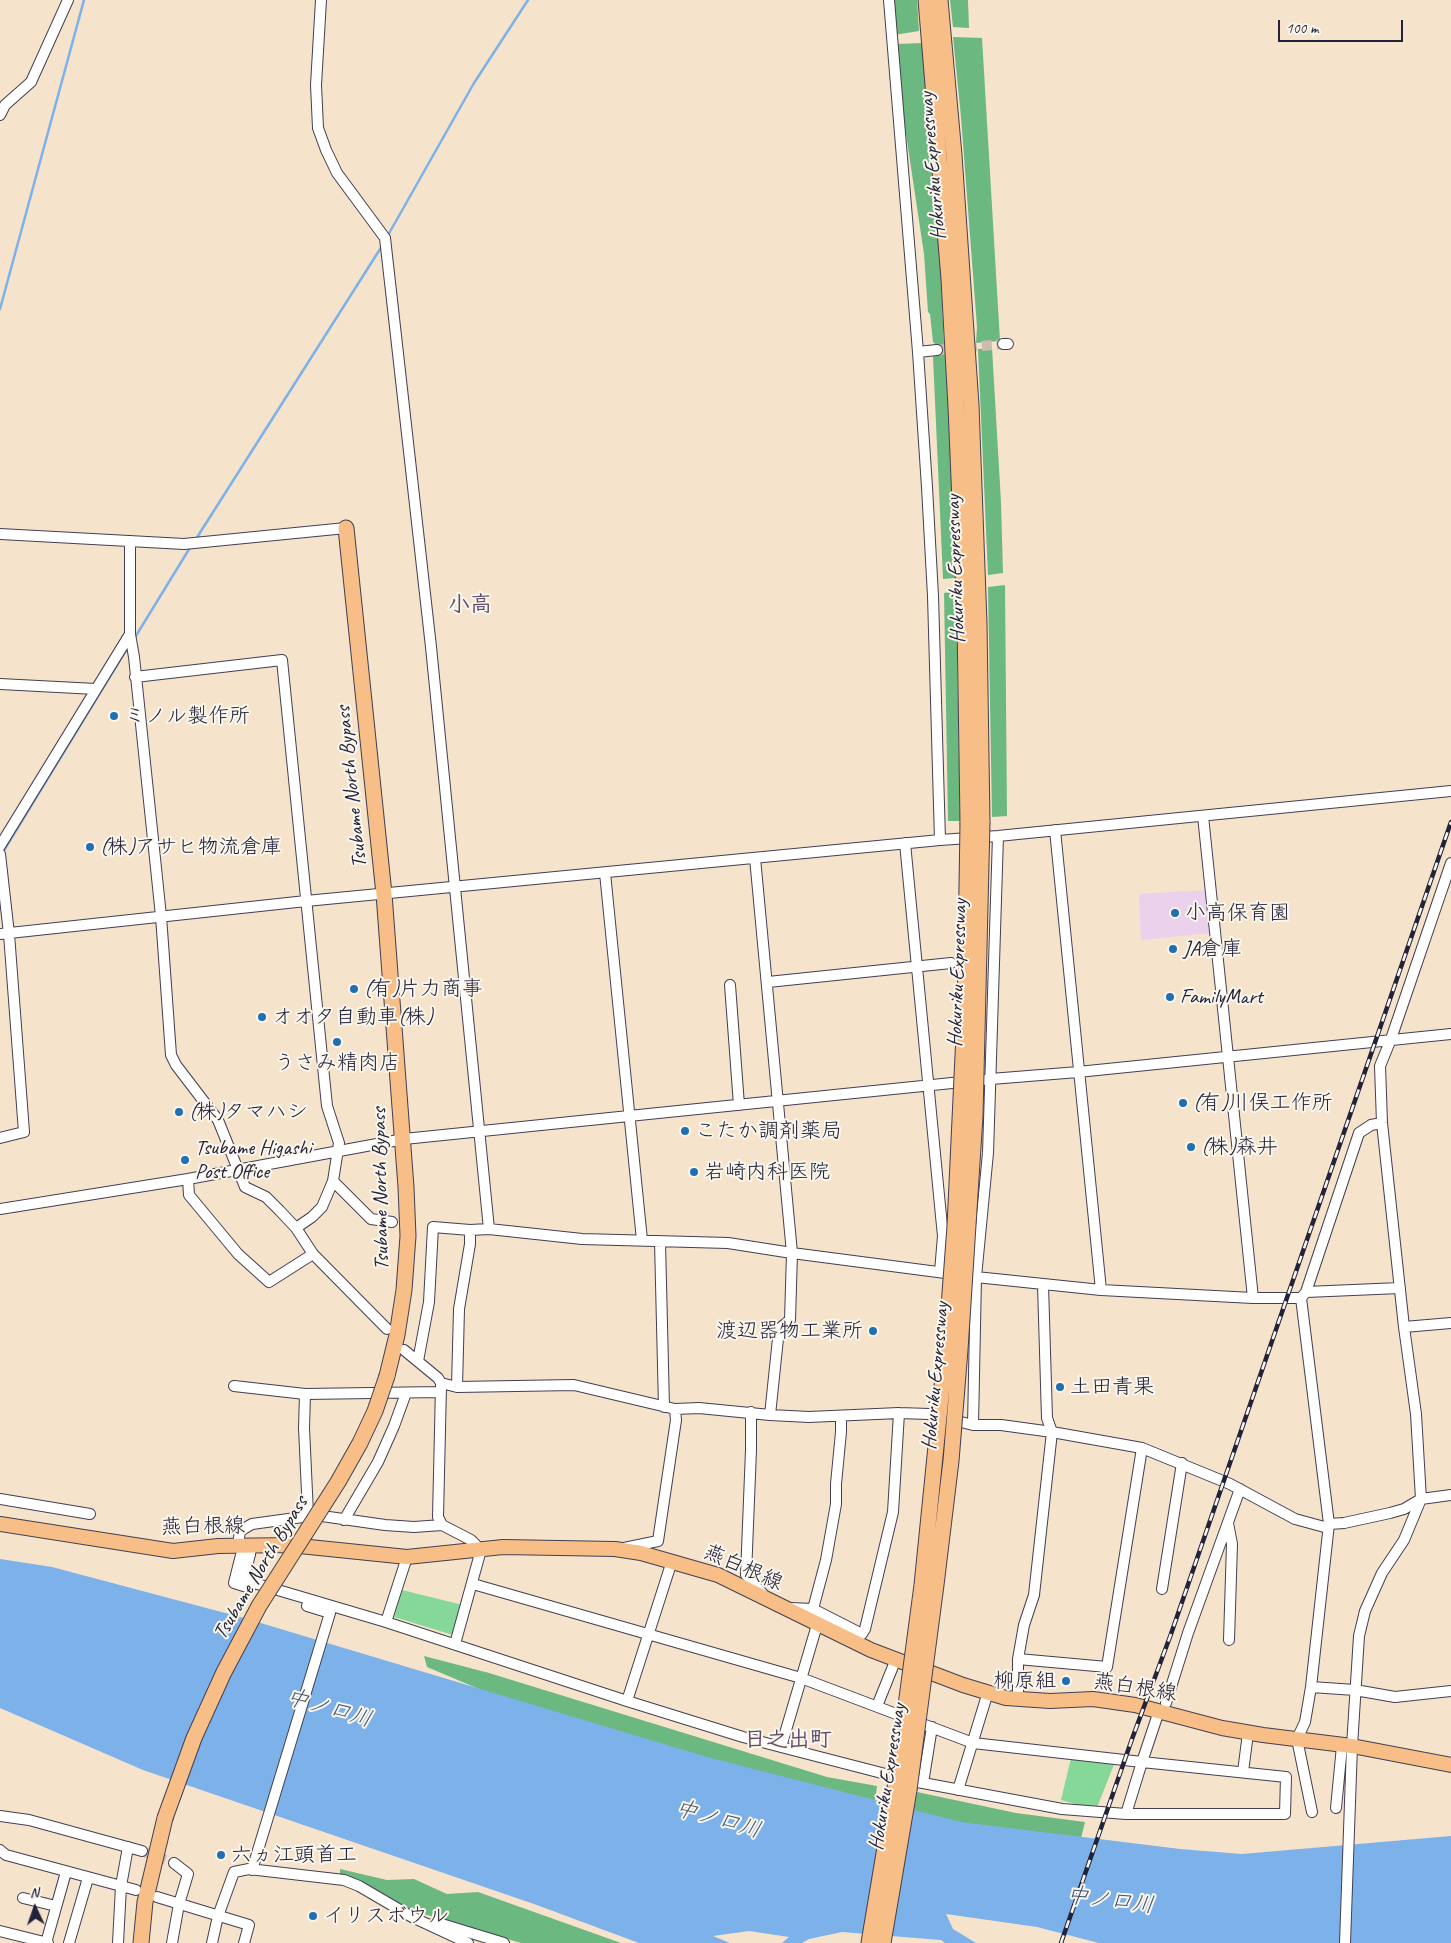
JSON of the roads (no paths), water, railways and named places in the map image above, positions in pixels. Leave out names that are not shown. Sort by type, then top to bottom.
[{"type":"highway","name":"Hokuriku Expressway","points":[[869,1943],[895,1788],[909,1689],[922,1585],[946,1347],[975,822],[948,260],[926,0]]},
{"type":"highway","name":"Hokuriku Expressway","points":[[883,1943],[920,1711],[952,1452],[975,1116],[975,822],[979,604],[971,415],[954,155],[940,0]]},
{"type":"highway","name":"Tsubame North Bypass","points":[[141,1943],[150,1876],[165,1818],[191,1745],[224,1672],[259,1606],[338,1482],[360,1443],[375,1411],[387,1376],[397,1335],[407,1260],[404,1139],[384,894],[346,528]]},
{"type":"main road","name":"燕白根線","points":[[0,1524],[173,1551],[246,1549],[290,1545],[407,1557],[502,1547],[615,1549],[641,1553],[718,1576],[817,1625],[896,1660],[1006,1698],[1050,1701],[1093,1699],[1162,1707],[1222,1728],[1347,1746],[1451,1765]]},
{"type":"street","points":[[0,115],[5,105],[30,82],[68,0]]},
{"type":"street","points":[[321,0],[316,85],[318,128],[337,173],[385,238],[417,513],[481,1130],[489,1229]]},
{"type":"street","points":[[888,0],[918,352],[933,596],[940,840]]},
{"type":"street","points":[[918,352],[937,350]]},
{"type":"street","points":[[0,534],[184,544],[346,528]]},
{"type":"street","points":[[130,541],[130,634],[161,916],[170,1055],[218,1120],[237,1170],[246,1187],[266,1197],[296,1228],[313,1254],[387,1329]]},
{"type":"street","points":[[0,846],[4,833],[130,634]]},
{"type":"street","points":[[135,678],[282,660],[327,1106],[339,1138],[333,1182],[322,1207],[296,1228]]},
{"type":"street","points":[[0,684],[96,689]]},
{"type":"street","points":[[4,934],[306,901],[1451,791]]},
{"type":"street","points":[[1203,816],[1252,1298]]},
{"type":"street","points":[[1055,830],[1101,1290]]},
{"type":"street","points":[[972,1424],[976,1277],[988,1153],[998,836]]},
{"type":"street","points":[[905,844],[941,1216],[940,1272]]},
{"type":"street","points":[[0,854],[4,934],[24,1132],[0,1138]]},
{"type":"street","points":[[755,858],[792,1253],[790,1320],[779,1329],[770,1415]]},
{"type":"street","points":[[1336,1808],[1355,1690],[1359,1636],[1365,1611],[1382,1574],[1404,1540],[1422,1499],[1416,1414],[1404,1327],[1382,1123],[1380,1066],[1451,863]]},
{"type":"street","points":[[606,873],[642,1240]]},
{"type":"street","points":[[768,982],[951,963]]},
{"type":"street","points":[[730,985],[739,1105]]},
{"type":"street","points":[[0,1209],[188,1179],[404,1139],[991,1078],[1078,1072],[1451,1034]]},
{"type":"street","points":[[1312,1812],[1297,1739],[1305,1722],[1311,1687],[1328,1526],[1304,1295],[1359,1133],[1371,1125],[1382,1123]]},
{"type":"street","points":[[188,1179],[189,1194],[238,1254],[269,1282],[313,1254]]},
{"type":"street","points":[[333,1182],[371,1219],[392,1222]]},
{"type":"street","points":[[418,1361],[429,1302],[433,1227],[470,1230],[489,1229],[582,1239],[728,1243],[976,1277],[1101,1290],[1252,1298],[1400,1288]]},
{"type":"street","points":[[456,1387],[459,1309],[470,1244],[470,1230]]},
{"type":"street","points":[[660,1242],[664,1407]]},
{"type":"street","points":[[1018,1698],[1018,1659],[1024,1625],[1034,1595],[1043,1529],[1052,1432],[1046,1418],[1043,1285]]},
{"type":"street","points":[[1404,1327],[1451,1324]]},
{"type":"street","points":[[404,1350],[438,1378],[440,1388],[438,1518],[442,1525]]},
{"type":"street","points":[[234,1386],[305,1394],[406,1393],[456,1387],[574,1385],[676,1409],[699,1408],[809,1417],[898,1413],[930,1414],[972,1424],[1001,1425],[1052,1432],[1142,1448],[1182,1463],[1240,1489],[1295,1518],[1328,1526],[1390,1513],[1404,1509],[1422,1499],[1451,1494]]},
{"type":"street","points":[[344,1520],[378,1462],[406,1393]]},
{"type":"street","points":[[305,1394],[304,1428],[308,1514]]},
{"type":"street","points":[[615,1549],[658,1541],[676,1409]]},
{"type":"street","points":[[751,1412],[752,1450],[746,1575],[769,1600]]},
{"type":"street","points":[[784,1608],[813,1609],[862,1634],[865,1629],[893,1512],[898,1413]]},
{"type":"street","points":[[813,1609],[826,1560],[836,1504],[841,1416]]},
{"type":"street","points":[[1018,1659],[1107,1667],[1142,1448]]},
{"type":"street","points":[[1162,1589],[1182,1463]]},
{"type":"street","points":[[1126,1814],[1142,1762],[1240,1489]]},
{"type":"street","points":[[0,1499],[90,1514]]},
{"type":"street","points":[[455,1644],[481,1550],[471,1540],[442,1525],[395,1526],[308,1514],[303,1517],[252,1524],[240,1531],[246,1549],[244,1580],[386,1622],[743,1737],[923,1783],[1062,1809],[1126,1814],[1285,1814],[1286,1777],[973,1743],[801,1678],[473,1584]]},
{"type":"street","points":[[1228,1522],[1232,1544],[1229,1640]]},
{"type":"street","points":[[246,1549],[241,1555],[234,1583],[330,1613],[252,1870]]},
{"type":"street","points":[[386,1622],[407,1557]]},
{"type":"street","points":[[627,1701],[672,1561]]},
{"type":"street","points":[[781,1747],[817,1625]]},
{"type":"street","points":[[877,1706],[896,1660]]},
{"type":"street","points":[[1311,1687],[1355,1690],[1395,1697],[1451,1691]]},
{"type":"street","points":[[958,1790],[988,1692]]},
{"type":"street","points":[[923,1783],[932,1727]]},
{"type":"street","points":[[1242,1772],[1248,1732]]},
{"type":"street","points":[[1346,1943],[1350,1808],[1347,1746]]},
{"type":"street","points":[[0,1816],[29,1820],[142,1851]]},
{"type":"street","points":[[118,1943],[121,1886],[128,1847]]},
{"type":"street","points":[[0,1850],[6,1855],[136,1890]]},
{"type":"street","points":[[172,1943],[179,1904],[188,1874],[174,1863]]},
{"type":"street","points":[[212,1943],[218,1916],[234,1872],[252,1870],[344,1880],[360,1886],[406,1913],[468,1943]]},
{"type":"street","points":[[0,1931],[47,1943],[66,1872]]},
{"type":"street","points":[[69,1943],[88,1878]]},
{"type":"street","points":[[157,1897],[249,1925],[244,1943]]},
{"type":"street","points":[[23,1898],[56,1906]]},
{"type":"street","points":[[406,1913],[504,1943]]},
{"type":"water","name":"中ノ口川","points":[[0,1559],[52,1567],[244,1618],[707,1757],[961,1822],[1180,1849],[1242,1854],[1451,1836],[1451,1943],[1099,1943],[1037,1927],[946,1914],[953,1929],[976,1943],[945,1943],[941,1940],[842,1932],[809,1939],[802,1943],[782,1943],[789,1937],[749,1931],[713,1936],[730,1943],[639,1943],[534,1904],[143,1770],[0,1708]]},
{"type":"waterway","points":[[0,309],[84,0]]},
{"type":"waterway","points":[[387,237],[474,83],[528,0]]},
{"type":"waterway","points":[[196,539],[382,246]]},
{"type":"waterway","points":[[134,639],[191,546]]},
{"type":"waterway","points":[[3,852],[128,647]]},
{"type":"tunnel","points":[[937,350],[1003,344]]},
{"type":"tunnel","points":[[142,1851],[174,1863]]},
{"type":"railway","points":[[1061,1943],[1132,1739],[1171,1634],[1451,822]]},
{"type":"place","name":"ミノル製作所","points":[[114,716]]},
{"type":"place","name":"(株)アサヒ物流倉庫","points":[[90,847]]},
{"type":"place","name":"小高保育園","points":[[1175,913]]},
{"type":"place","name":"JA倉庫","points":[[1173,949]]},
{"type":"place","name":"(有)片力商事","points":[[354,989]]},
{"type":"place","name":"FamilyMart","points":[[1170,997]]},
{"type":"place","name":"オオタ自動車(株)","points":[[262,1017]]},
{"type":"place","name":"うさみ精肉店","points":[[337,1042]]},
{"type":"place","name":"(有)川俣工作所","points":[[1183,1103]]},
{"type":"place","name":"(株)タマハシ","points":[[179,1112]]},
{"type":"place","name":"こたか調剤薬局","points":[[685,1131]]},
{"type":"place","name":"(株)森井","points":[[1191,1147]]},
{"type":"place","name":"Tsubame Higashi Post Office","points":[[185,1160]]},
{"type":"place","name":"岩崎内科医院","points":[[694,1172]]},
{"type":"place","name":"渡辺器物工業所","points":[[873,1331]]},
{"type":"place","name":"土田青果","points":[[1060,1387]]},
{"type":"place","name":"柳原組","points":[[1066,1681]]},
{"type":"place","name":"六ヵ江頭首工","points":[[221,1855]]},
{"type":"place","name":"イリスボウル","points":[[313,1916]]},
{"type":"district","name":"小高","points":[[470,605]]},
{"type":"district","name":"日之出町","points":[[788,1740]]}]
